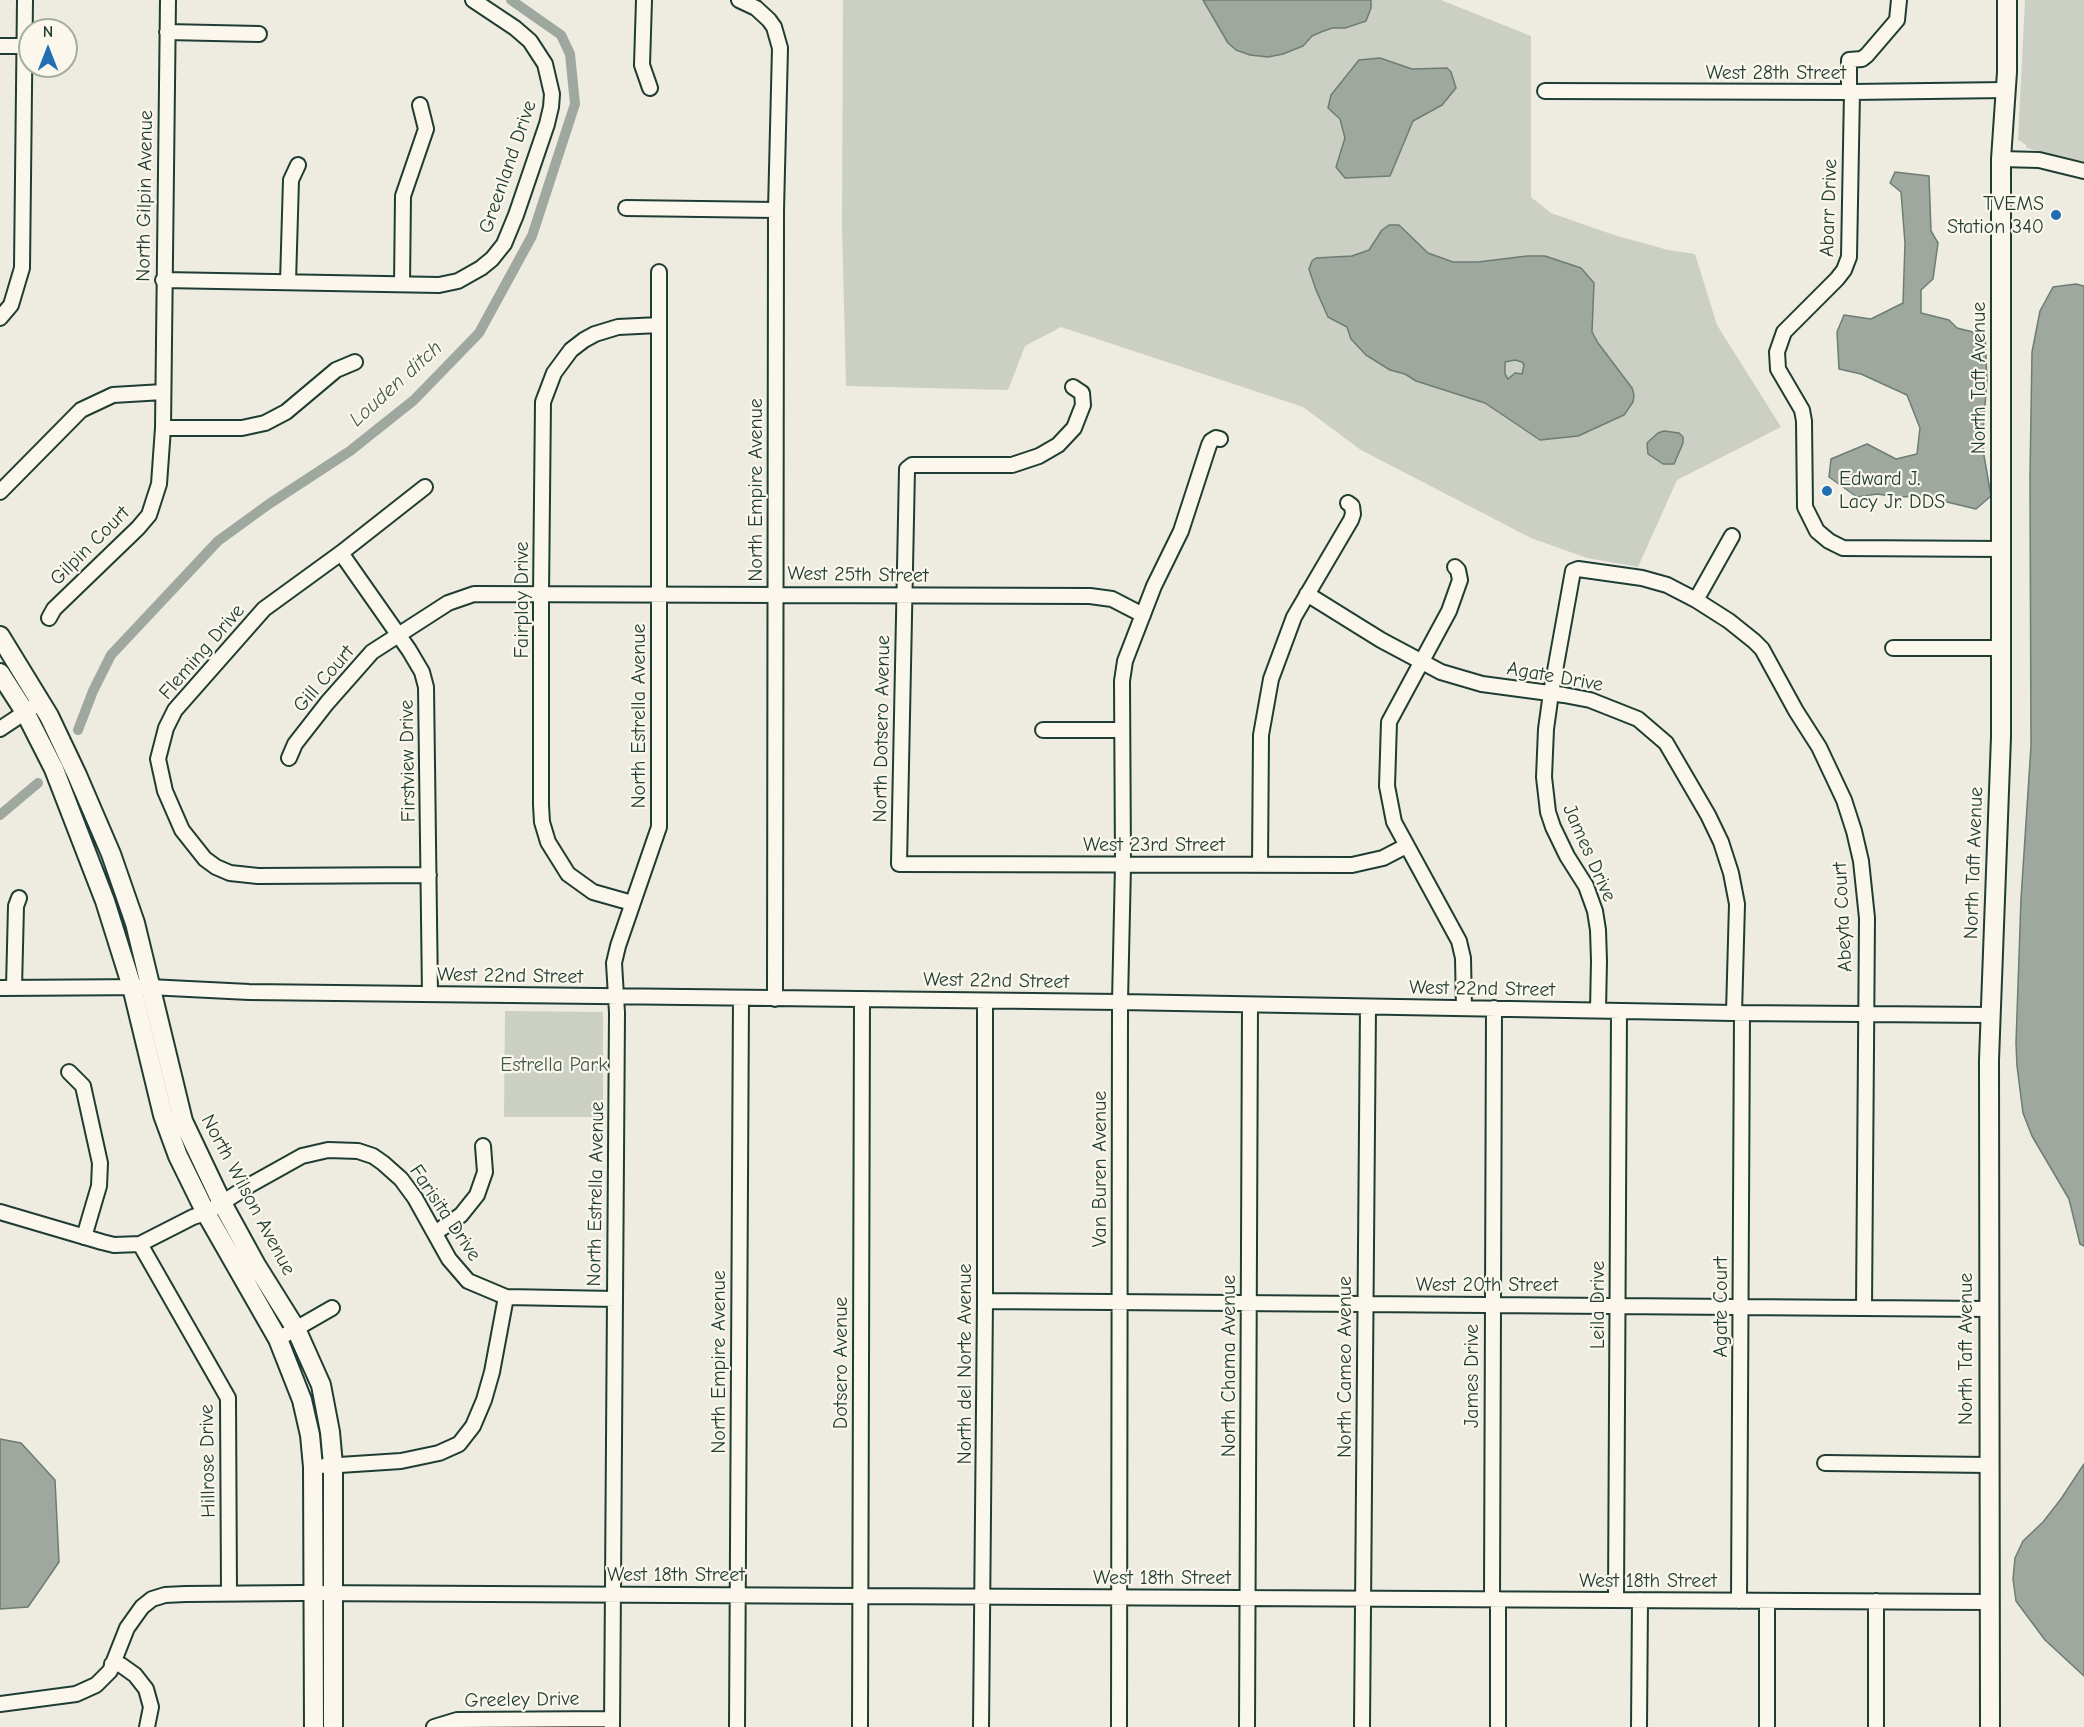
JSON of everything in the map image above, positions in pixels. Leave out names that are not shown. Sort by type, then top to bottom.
[{"type":"main road","name":"North Taft Avenue","points":[[1990,1727],[1988,1309],[1991,1015],[2001,737],[2001,159],[2006,90],[2007,0]]},
{"type":"main road","name":"North Wilson Avenue","points":[[0,636],[33,708],[77,775],[111,855],[135,923],[140,987],[163,1115],[178,1156],[206,1213],[278,1339],[302,1400],[310,1435],[313,1467],[314,1727]]},
{"type":"main road","name":"North Wilson Avenue","points":[[0,673],[33,708]]},
{"type":"main road","name":"North Wilson Avenue","points":[[140,987],[183,1121],[222,1203],[296,1329],[321,1385],[330,1432],[333,1465],[333,1727]]},
{"type":"street","points":[[25,0],[25,18]]},
{"type":"street","name":"North Gilpin Avenue","points":[[163,392],[168,0]]},
{"type":"street","name":"Greenland Drive","points":[[163,280],[450,284],[474,273],[492,259],[504,244],[516,215],[547,124],[552,94],[547,71],[540,55],[525,34],[473,0]]},
{"type":"street","points":[[645,0],[642,65],[650,88]]},
{"type":"street","name":"North Empire Avenue","points":[[739,0],[756,8],[769,20],[779,39],[780,91],[776,210],[775,999]]},
{"type":"street","name":"Abarr Drive","points":[[1899,0],[1897,20],[1867,55],[1862,59],[1849,60],[1849,257],[1847,266],[1784,332],[1777,352],[1778,369],[1802,410],[1805,507],[1817,531],[1828,541],[1843,548],[2002,549]]},
{"type":"street","points":[[167,32],[259,34]]},
{"type":"street","points":[[0,46],[18,46]]},
{"type":"street","points":[[0,318],[11,305],[22,268],[24,78]]},
{"type":"street","name":"West 28th Street","points":[[1545,91],[2006,90]]},
{"type":"street","points":[[402,284],[403,196],[426,129],[420,105]]},
{"type":"street","points":[[2001,159],[2039,160],[2084,171]]},
{"type":"street","points":[[288,282],[291,180],[298,165]]},
{"type":"street","points":[[626,208],[776,210]]},
{"type":"street","name":"North Estrella Avenue","points":[[612,1723],[617,1025],[614,963],[659,827],[659,272]]},
{"type":"street","name":"Fairplay Drive","points":[[632,903],[602,896],[576,881],[563,869],[548,843],[543,822],[541,805],[541,594],[543,402],[554,373],[566,355],[584,340],[618,327],[659,326]]},
{"type":"street","points":[[163,428],[242,428],[265,423],[286,412],[336,370],[355,362]]},
{"type":"street","name":"North Dotsero Avenue","points":[[899,864],[906,472],[909,466],[1003,466],[1029,461],[1039,456],[1058,445],[1074,428],[1083,405],[1082,393],[1073,387]]},
{"type":"street","points":[[0,492],[81,410],[113,395],[163,392]]},
{"type":"street","name":"Gilpin Court","points":[[49,618],[54,609],[138,528],[148,515],[159,484],[163,392]]},
{"type":"street","name":"Van Buren Avenue","points":[[1119,1727],[1123,669],[1154,585],[1181,531],[1209,445],[1216,438],[1220,439]]},
{"type":"street","name":"Fleming Drive","points":[[425,488],[264,609],[175,710],[159,750],[159,767],[175,817],[193,846],[205,859],[230,873],[258,876],[429,875]]},
{"type":"street","points":[[1260,865],[1260,750],[1270,679],[1285,638],[1307,594],[1351,520],[1352,506],[1348,502]]},
{"type":"street","points":[[1696,600],[1732,536]]},
{"type":"street","name":"Firstview Drive","points":[[341,553],[399,635],[422,672],[426,687],[430,994]]},
{"type":"street","points":[[1455,567],[1460,575],[1458,589],[1439,632],[1394,711],[1388,731],[1387,786],[1394,822],[1459,941],[1463,958],[1464,1008]]},
{"type":"street","name":"Abeyta Court","points":[[1573,571],[1578,569],[1655,581],[1696,600],[1729,621],[1761,649],[1819,747],[1844,800],[1854,831],[1865,889],[1867,918],[1864,1308]]},
{"type":"street","name":"James Drive","points":[[1573,571],[1551,693],[1544,762],[1545,796],[1558,841],[1586,886],[1595,911],[1599,951],[1598,1010]]},
{"type":"street","name":"West 25th Street","points":[[399,635],[448,603],[480,594],[1102,597],[1123,604],[1143,615]]},
{"type":"street","name":"Agate Drive","points":[[1307,594],[1381,640],[1441,672],[1482,684],[1590,700],[1638,719],[1666,743],[1708,815],[1720,842],[1735,889],[1738,1013]]},
{"type":"street","name":"Gill Court","points":[[289,758],[295,744],[366,658],[399,635]]},
{"type":"street","points":[[1893,648],[2002,648]]},
{"type":"street","points":[[0,729],[33,708]]},
{"type":"street","points":[[1043,730],[1122,730]]},
{"type":"street","name":"West 23rd Street","points":[[899,864],[1352,865],[1383,858],[1406,846]]},
{"type":"street","points":[[7,988],[16,906],[19,898]]},
{"type":"street","name":"West 22nd Street","points":[[7,988],[140,987],[249,992],[1991,1015]]},
{"type":"street","name":"North Empire Avenue","points":[[737,1727],[741,998]]},
{"type":"street","name":"Dotsero Avenue","points":[[860,1727],[862,999]]},
{"type":"street","name":"North del Norte Avenue","points":[[981,1727],[985,1001]]},
{"type":"street","name":"North Chama Avenue","points":[[1247,1727],[1250,1005]]},
{"type":"street","name":"North Cameo Avenue","points":[[1362,1727],[1368,1007]]},
{"type":"street","name":"James Drive","points":[[1494,1008],[1492,1305],[1498,1727]]},
{"type":"street","name":"Leila Drive","points":[[1616,1600],[1619,1011]]},
{"type":"street","name":"Agate Court","points":[[1738,1013],[1741,1307],[1739,1600]]},
{"type":"street","points":[[69,1072],[83,1086],[100,1163],[99,1186],[84,1237]]},
{"type":"street","points":[[435,1233],[461,1215],[477,1195],[485,1173],[483,1146]]},
{"type":"street","name":"Farisita Drive","points":[[206,1213],[302,1156],[328,1150],[358,1151],[378,1159],[401,1179],[415,1198],[449,1259],[468,1281],[506,1297],[615,1299]]},
{"type":"street","points":[[0,1212],[114,1245],[141,1244],[193,1217],[206,1213]]},
{"type":"street","name":"Hillrose Drive","points":[[141,1244],[228,1398],[229,1592]]},
{"type":"street","points":[[313,1467],[401,1461],[440,1453],[459,1444],[473,1426],[484,1400],[492,1372],[506,1297]]},
{"type":"street","name":"West 20th Street","points":[[985,1301],[1988,1309]]},
{"type":"street","points":[[278,1339],[332,1308]]},
{"type":"street","points":[[1825,1463],[1989,1465]]},
{"type":"street","points":[[0,1704],[82,1692],[96,1685],[104,1678],[112,1664],[134,1616],[152,1599],[165,1595],[229,1592],[313,1593]]},
{"type":"street","name":"West 18th Street","points":[[313,1593],[1989,1602]]},
{"type":"street","points":[[1639,1727],[1640,1600]]},
{"type":"street","points":[[1767,1601],[1767,1727]]},
{"type":"street","points":[[1876,1601],[1876,1727]]},
{"type":"street","points":[[112,1664],[121,1665],[135,1675],[146,1689],[151,1707],[147,1727]]},
{"type":"street","name":"Greeley Drive","points":[[434,1727],[457,1720],[612,1723]]},
{"type":"green space","points":[[843,0],[1441,0],[1531,36],[1531,197],[1551,213],[1614,235],[1668,250],[1695,254],[1717,325],[1781,427],[1677,480],[1638,567],[1587,558],[1531,538],[1361,450],[1303,407],[1061,327],[1025,346],[1008,390],[846,386],[842,226]]},
{"type":"green space","points":[[2025,0],[2084,0],[2084,162],[2027,148],[2018,140]]},
{"type":"green space","name":"Estrella Park","points":[[505,1011],[603,1012],[603,1117],[504,1117]]},
{"type":"shaded area","points":[[1203,0],[1371,0],[1371,8],[1366,21],[1345,28],[1332,28],[1321,32],[1312,36],[1303,46],[1268,57],[1250,55],[1236,50],[1228,43]]},
{"type":"shaded area","points":[[1380,58],[1412,69],[1447,68],[1451,72],[1456,88],[1442,105],[1413,121],[1390,176],[1345,178],[1336,167],[1345,138],[1340,119],[1328,108],[1331,95],[1359,60]]},
{"type":"shaded area","points":[[1895,172],[1929,176],[1931,231],[1938,243],[1933,279],[1921,290],[1921,313],[1949,320],[1957,328],[1985,335],[1987,380],[1982,444],[1991,496],[1976,509],[1922,496],[1898,497],[1877,494],[1857,497],[1829,477],[1831,459],[1867,444],[1896,459],[1917,454],[1920,428],[1907,395],[1861,374],[1839,369],[1837,332],[1844,315],[1871,319],[1903,303],[1905,243],[1901,192],[1890,183]]},
{"type":"shaded area","points":[[1389,225],[1399,225],[1428,253],[1453,262],[1545,256],[1581,268],[1594,283],[1592,332],[1632,388],[1633,402],[1624,415],[1578,436],[1540,440],[1485,403],[1416,381],[1405,374],[1390,370],[1366,355],[1351,339],[1347,327],[1328,317],[1309,269],[1316,258],[1352,256],[1369,250],[1382,230]],"holes":[[[1515,360],[1524,365],[1522,374],[1515,373],[1508,379],[1505,374],[1505,362]]]},
{"type":"shaded area","points":[[2076,284],[2084,286],[2084,1246],[2080,1244],[2069,1199],[2032,1136],[2023,1113],[2016,1043],[2021,899],[2031,746],[2032,352],[2040,311],[2053,287]]},
{"type":"shaded area","points":[[1664,431],[1679,433],[1683,437],[1683,443],[1674,464],[1663,464],[1648,454],[1647,443],[1658,433]]},
{"type":"shaded area","points":[[0,1439],[21,1443],[55,1480],[59,1562],[28,1607],[0,1609]]},
{"type":"shaded area","points":[[2084,1464],[2084,1676],[2045,1640],[2016,1601],[2013,1579],[2015,1558],[2023,1541],[2043,1522]]},
{"type":"waterway","name":"Louden ditch","points":[[78,730],[93,691],[111,655],[218,541],[269,504],[350,451],[414,400],[479,333],[532,236],[575,104],[570,54],[561,35],[511,0]]},
{"type":"waterway","name":"Louden ditch","points":[[0,815],[38,783]]},
{"type":"place","name":"TVEMS Station 340","points":[[2056,215]]},
{"type":"place","name":"Edward J. Lacy Jr. DDS","points":[[1827,491]]}]
